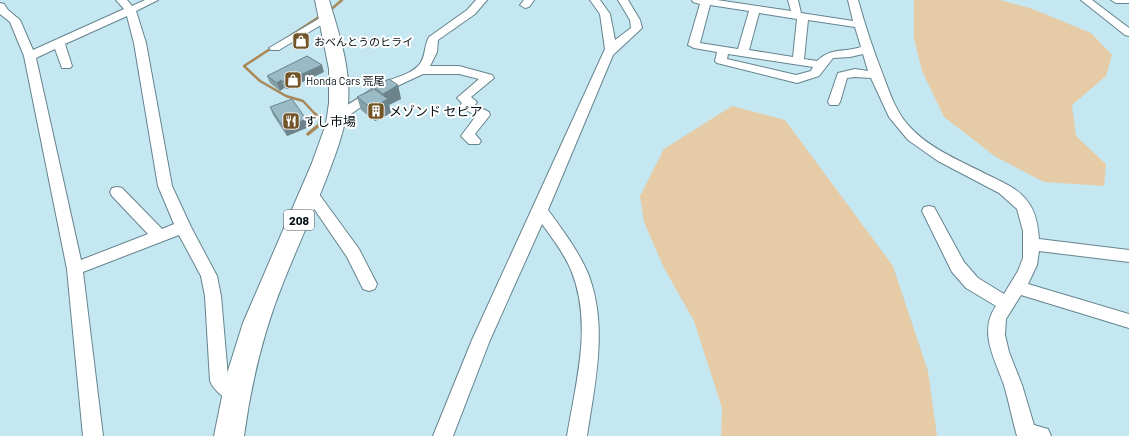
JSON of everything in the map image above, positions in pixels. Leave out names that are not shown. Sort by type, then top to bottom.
[{"type":"highway","name":"208","points":[[229,436],[235,394],[250,338],[271,284],[311,194],[332,138],[337,114],[339,92],[338,66],[324,8]]},
{"type":"street","points":[[121,0],[131,11],[140,43],[165,186],[183,228],[208,276],[213,296],[220,381],[235,394]]},
{"type":"street","points":[[30,56],[153,0]]},
{"type":"street","points":[[422,70],[432,55],[433,39],[471,12],[482,0]]},
{"type":"street","points":[[595,0],[605,14],[611,49]]},
{"type":"street","points":[[442,436],[481,340],[541,211],[611,49],[637,28],[635,20],[622,0]]},
{"type":"street","points":[[793,0],[800,16],[798,61]]},
{"type":"street","points":[[853,0],[866,49],[876,75],[888,103],[904,128],[918,141],[939,155],[1007,191],[1020,202],[1026,211],[1030,227],[1031,244],[1029,264],[1017,287],[998,317],[996,327],[997,344],[1031,435]]},
{"type":"street","points":[[1086,0],[1129,33]]},
{"type":"street","points":[[1116,0],[1129,0]]},
{"type":"street","points":[[820,65],[694,45],[701,1],[860,25]]},
{"type":"street","points":[[0,6],[4,12],[15,20],[30,56],[75,269],[93,436]]},
{"type":"street","points":[[275,48],[324,8]]},
{"type":"street","points":[[743,52],[754,10]]},
{"type":"street","points":[[58,43],[66,66]]},
{"type":"street","points":[[723,49],[721,61],[797,78],[815,74],[820,65],[830,55],[850,54],[866,49]]},
{"type":"street","points":[[337,114],[344,113],[379,89],[403,80],[422,70],[459,70],[488,78],[463,98],[471,102],[466,106],[484,115],[469,133],[468,136],[474,141]]},
{"type":"street","points":[[834,102],[842,76],[855,73],[876,75]]},
{"type":"street","points":[[117,192],[154,230],[157,237]]},
{"type":"street","points":[[311,194],[353,253],[369,284]]},
{"type":"street","points":[[541,211],[560,239],[582,278],[590,308],[590,342],[576,436]]},
{"type":"street","points":[[929,211],[958,267],[972,283],[1006,304]]},
{"type":"street","points":[[75,269],[183,228]]},
{"type":"street","points":[[1031,244],[1129,256]]},
{"type":"street","points":[[1017,287],[1129,321]]},
{"type":"shaded area","points":[[914,0],[1000,0],[1030,8],[1091,33],[1112,55],[1106,76],[1072,105],[1076,136],[1106,164],[1104,186],[1044,182],[996,157],[944,117],[922,71],[914,39]]},
{"type":"shaded area","points":[[732,106],[785,120],[893,266],[928,371],[937,436],[721,436],[722,408],[694,321],[664,268],[644,222],[640,196],[664,149]]},
{"type":"building","points":[[307,56],[322,65],[284,82],[281,80],[277,83],[267,76]]},
{"type":"building","points":[[389,79],[398,85],[383,94],[374,87]]},
{"type":"building","points":[[374,89],[388,99],[371,108],[357,97]]},
{"type":"building","points":[[292,99],[306,119],[284,128],[270,107]]},
{"type":"waterway","points":[[328,12],[342,0]]},
{"type":"waterway","points":[[316,115],[303,101],[286,96],[260,81],[244,66],[322,15]]},
{"type":"waterway","points":[[308,134],[319,125],[320,120],[315,114]]},
{"type":"place","name":"おべんとうのヒライ","points":[[301,41]]},
{"type":"place","name":"Honda Cars 荒尾","points":[[293,80]]},
{"type":"place","name":"メゾンド セピア","points":[[376,111]]},
{"type":"place","name":"すし市場","points":[[291,121]]}]
